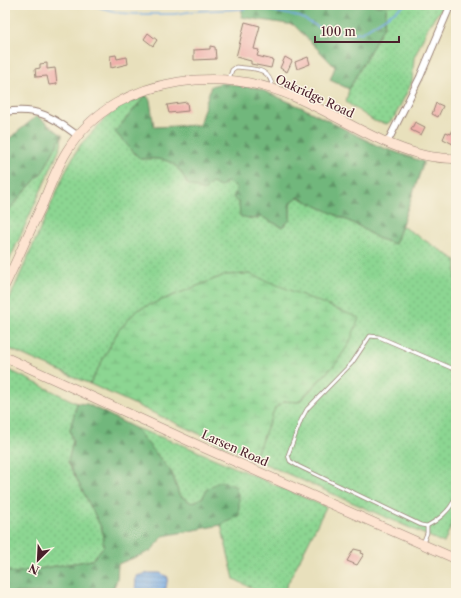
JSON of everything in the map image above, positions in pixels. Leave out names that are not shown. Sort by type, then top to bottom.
[{"type":"street","points":[[386,143],[422,72],[448,11]]},
{"type":"street","name":"Oakridge Road","points":[[5,285],[61,161],[78,136],[99,115],[123,99],[136,93],[163,85],[188,81],[229,79],[253,82],[273,88],[386,143],[424,155],[456,159]]},
{"type":"street","points":[[5,112],[26,110],[42,114],[61,123],[78,136]]},
{"type":"street","name":"Larsen Road","points":[[5,357],[202,447],[456,559]]},
{"type":"lane","points":[[229,79],[232,70],[236,67],[265,71],[271,78],[273,88]]},
{"type":"lane","points":[[456,370],[380,337],[370,336],[352,363],[307,409],[301,420],[288,455],[290,460],[298,466],[415,523],[427,526],[448,511],[456,496]]},
{"type":"lane","points":[[422,544],[427,533],[427,526]]},
{"type":"green space","points":[[243,5],[387,5],[384,26],[349,89],[330,80],[335,67],[294,25],[241,17]]},
{"type":"green space","points":[[387,5],[444,5],[429,25],[414,58],[412,82],[394,118],[387,124],[374,121],[346,102],[349,89],[384,26]]},
{"type":"green space","points":[[222,83],[257,88],[303,108],[378,146],[424,162],[395,244],[379,239],[357,225],[298,197],[290,203],[290,220],[282,227],[262,217],[252,219],[240,216],[239,203],[233,198],[237,187],[228,182],[220,187],[212,183],[204,191],[187,184],[179,169],[174,165],[163,160],[140,159],[115,132],[146,95],[150,100],[154,127],[199,125],[211,86]]},
{"type":"green space","points":[[146,95],[115,132],[140,159],[163,160],[174,165],[179,169],[187,184],[228,182],[238,187],[239,203],[252,219],[262,217],[282,227],[290,220],[290,203],[298,197],[357,225],[379,239],[395,244],[402,226],[456,260],[456,514],[444,543],[254,459],[275,408],[285,401],[299,402],[336,363],[349,344],[250,274],[225,275],[137,310],[118,331],[90,384],[5,347],[5,309],[68,166],[81,144],[114,109]]},
{"type":"green space","points":[[37,116],[62,135],[43,171],[5,214],[5,142]]},
{"type":"green space","points":[[62,135],[61,146],[5,270],[5,214],[43,171]]},
{"type":"green space","points":[[250,274],[359,318],[349,344],[336,363],[298,402],[285,401],[275,408],[254,459],[90,384],[118,331],[137,310],[225,275]]},
{"type":"green space","points":[[5,368],[77,403],[70,430],[73,441],[68,462],[102,529],[104,546],[92,560],[14,573],[5,570]]},
{"type":"green space","points":[[77,403],[87,404],[135,428],[172,473],[179,495],[192,503],[203,497],[207,489],[220,481],[235,486],[239,498],[239,516],[221,525],[163,536],[151,551],[118,564],[117,579],[112,593],[5,593],[5,570],[14,573],[92,560],[104,546],[102,529],[68,462],[73,441],[70,430]]},
{"type":"green space","points":[[135,428],[183,445],[326,507],[283,593],[261,593],[234,579],[221,525],[239,516],[207,489],[203,497],[192,503],[179,495],[172,473]]},
{"type":"water","points":[[149,573],[160,573],[168,577],[165,593],[135,593],[136,576]]},
{"type":"building","points":[[245,22],[260,26],[254,49],[259,50],[257,56],[273,60],[271,68],[251,64],[251,61],[236,57]]},
{"type":"building","points":[[148,33],[157,40],[153,46],[144,39]]},
{"type":"building","points":[[210,46],[215,47],[216,59],[194,60],[194,50],[210,49]]},
{"type":"building","points":[[116,55],[117,59],[127,57],[128,64],[111,68],[110,56]]},
{"type":"building","points":[[285,57],[292,61],[287,72],[280,68]]},
{"type":"building","points":[[308,57],[310,64],[297,69],[295,62]]},
{"type":"building","points":[[47,63],[47,69],[55,68],[57,84],[49,85],[47,76],[36,77],[35,69],[40,68],[40,64]]},
{"type":"building","points":[[187,102],[188,111],[169,113],[167,105]]},
{"type":"building","points":[[436,103],[443,106],[438,117],[432,114]]},
{"type":"building","points":[[415,122],[425,127],[421,135],[411,130]]},
{"type":"building","points":[[456,122],[456,142],[454,141],[453,144],[443,139],[446,132],[451,134]]},
{"type":"building","points":[[354,549],[362,551],[361,553],[364,554],[357,565],[347,561]]},
{"type":"waterway","points":[[91,5],[120,13],[135,14],[174,14],[196,11],[244,9],[249,6],[300,17],[324,30],[354,34],[358,32],[361,33],[405,5]]}]
